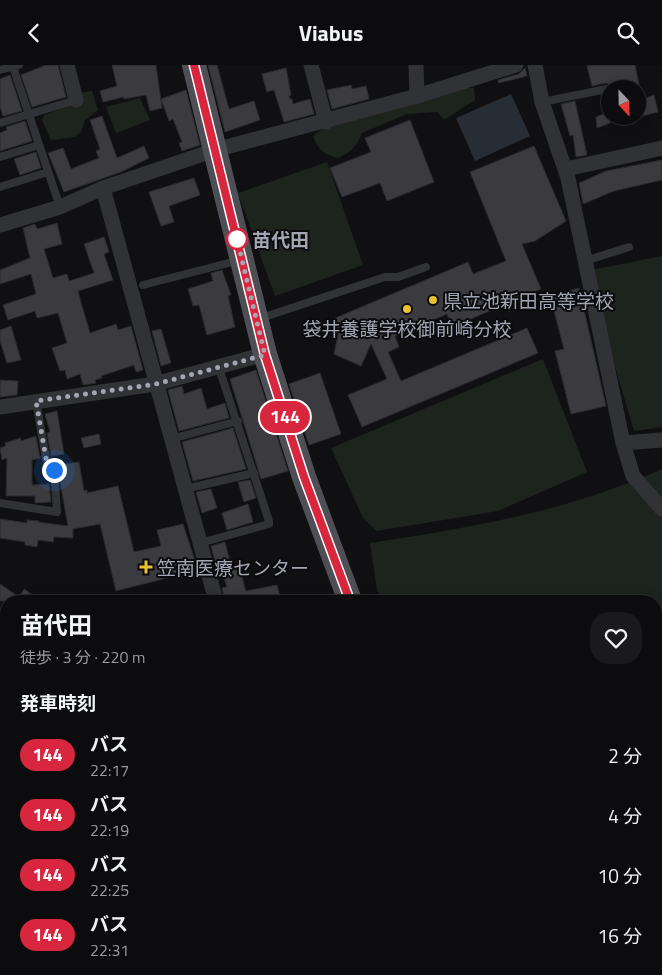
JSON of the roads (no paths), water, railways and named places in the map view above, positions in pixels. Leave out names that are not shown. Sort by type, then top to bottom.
[{"type":"main road","points":[[194,65],[265,355],[304,477],[348,595]]},
{"type":"street","points":[[67,65],[76,100]]},
{"type":"street","points":[[311,65],[326,122]]},
{"type":"street","points":[[416,65],[417,96]]},
{"type":"street","points":[[0,225],[60,207],[103,188],[215,149],[326,122],[516,65]]},
{"type":"street","points":[[535,65],[542,101],[566,169],[623,443],[633,476],[662,509]]},
{"type":"street","points":[[566,169],[662,148]]},
{"type":"street","points":[[103,188],[214,595]]},
{"type":"street","points":[[0,407],[156,384],[265,355]]},
{"type":"street","points":[[623,443],[662,440]]},
{"type":"lane","points":[[0,70],[16,66],[29,115],[60,207]]},
{"type":"lane","points":[[542,101],[601,90]]},
{"type":"lane","points":[[0,123],[76,100]]},
{"type":"lane","points":[[0,157],[39,145]]},
{"type":"lane","points":[[0,187],[48,172]]},
{"type":"lane","points":[[585,261],[629,247]]},
{"type":"lane","points":[[143,285],[242,259]]},
{"type":"lane","points":[[256,320],[385,277],[398,277],[426,267]]},
{"type":"lane","points":[[200,543],[269,524],[238,421],[219,368]]},
{"type":"lane","points":[[0,503],[57,512],[54,470],[48,470],[36,401]]},
{"type":"lane","points":[[171,439],[238,421]]},
{"type":"lane","points":[[185,489],[254,473]]},
{"type":"place","name":"苗代田","points":[[237,239]]},
{"type":"place","name":"県立池新田高等学校","points":[[433,300]]},
{"type":"place","name":"袋井養護学校御前崎分校","points":[[407,309]]},
{"type":"place","name":"笠南医療センター","points":[[146,567]]}]
